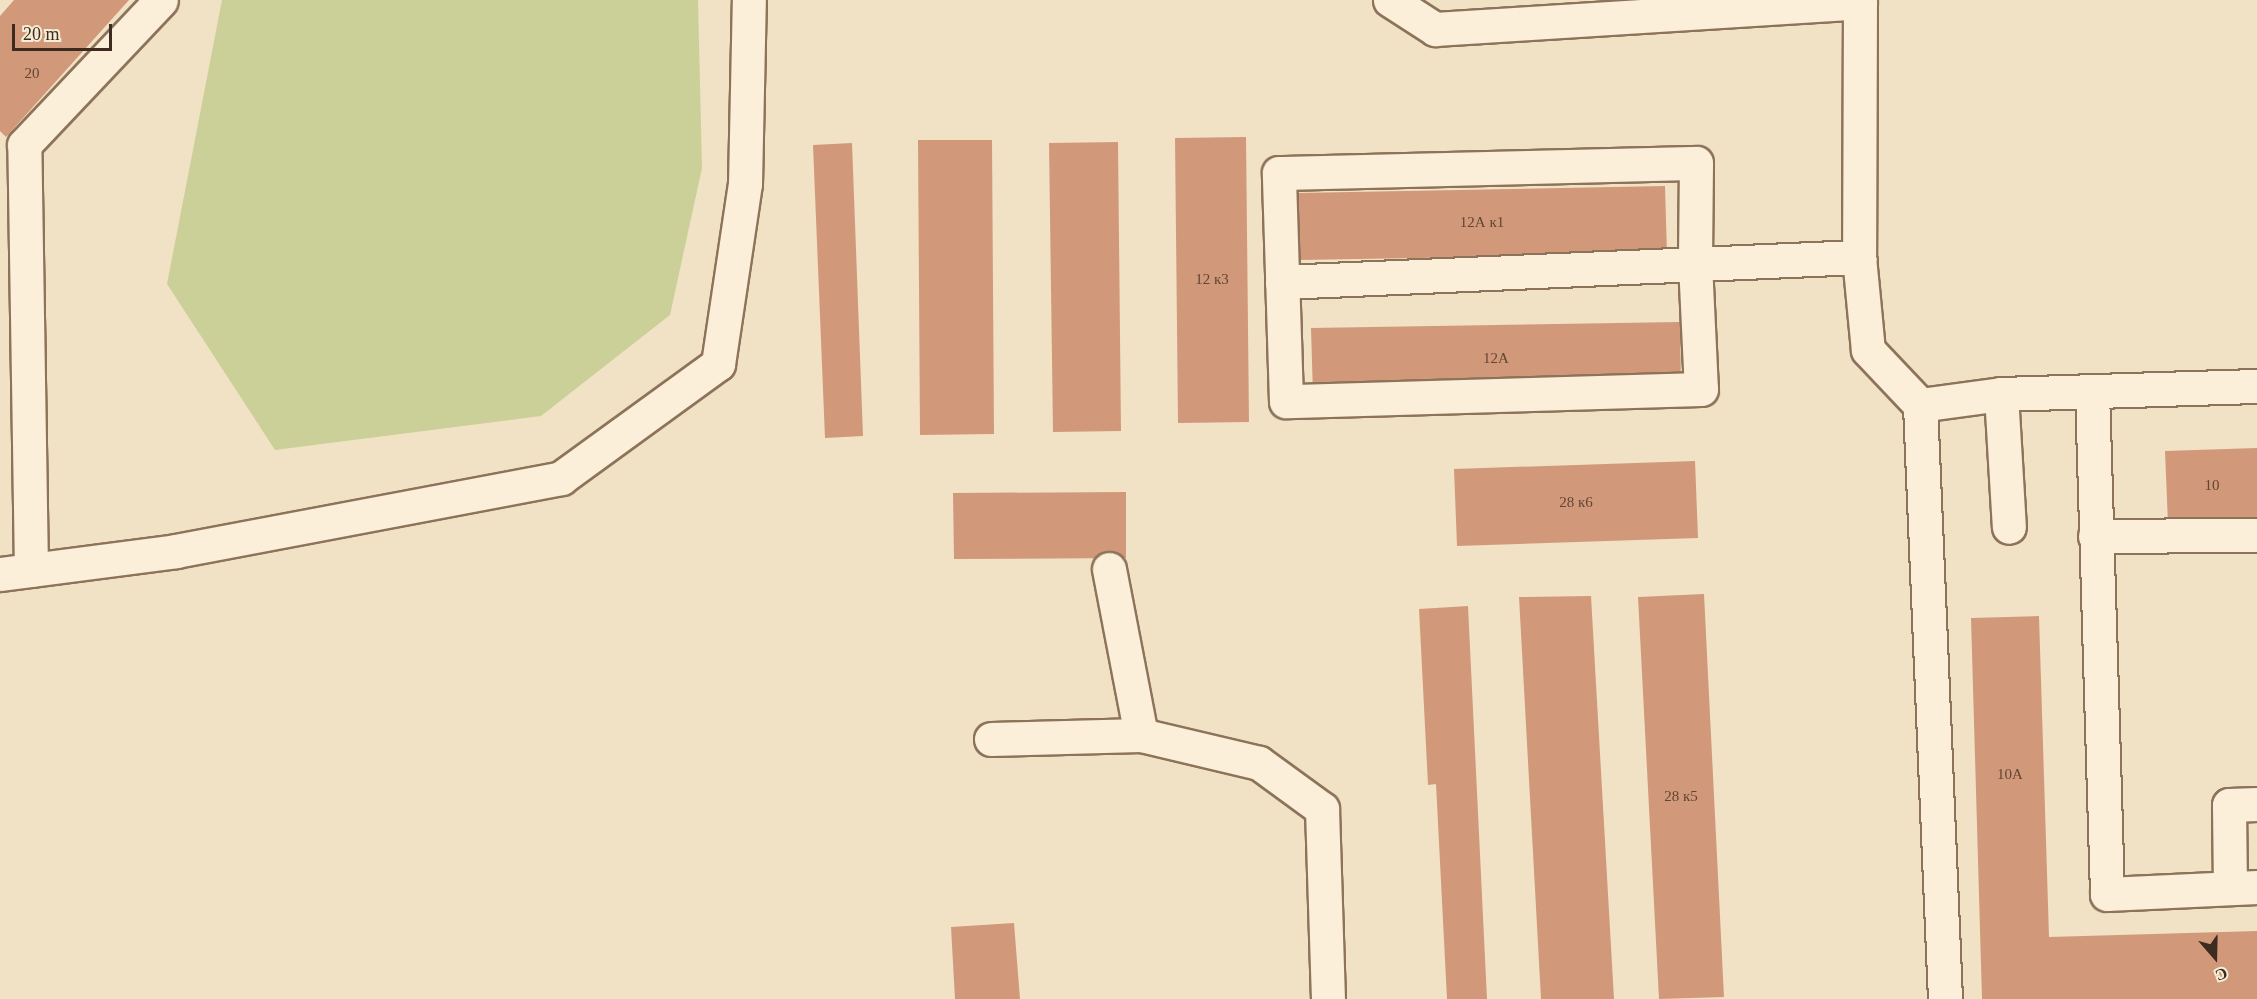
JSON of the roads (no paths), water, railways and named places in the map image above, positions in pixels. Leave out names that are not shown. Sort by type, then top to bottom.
[{"type":"street","points":[[161,0],[24,145],[14,394],[15,572],[176,551],[561,478],[718,364],[745,184],[749,0]]},
{"type":"street","points":[[1390,0],[1435,29],[1860,1],[1859,257],[1868,350],[1920,405],[1945,999]]},
{"type":"street","points":[[1696,162],[1695,262],[1701,389],[1286,401],[1282,282],[1279,172],[1696,162]]},
{"type":"street","points":[[1282,282],[1695,262],[1859,257]]},
{"type":"street","points":[[1920,405],[2001,394],[2257,387]]},
{"type":"street","points":[[2092,391],[2107,894],[2244,888],[2229,805],[2257,804]]},
{"type":"street","points":[[2001,394],[2009,527]]},
{"type":"street","points":[[2095,536],[2257,535]]},
{"type":"street","points":[[1109,569],[1141,735]]},
{"type":"street","points":[[991,739],[1141,735],[1259,763],[1323,809],[1328,999]]}]
